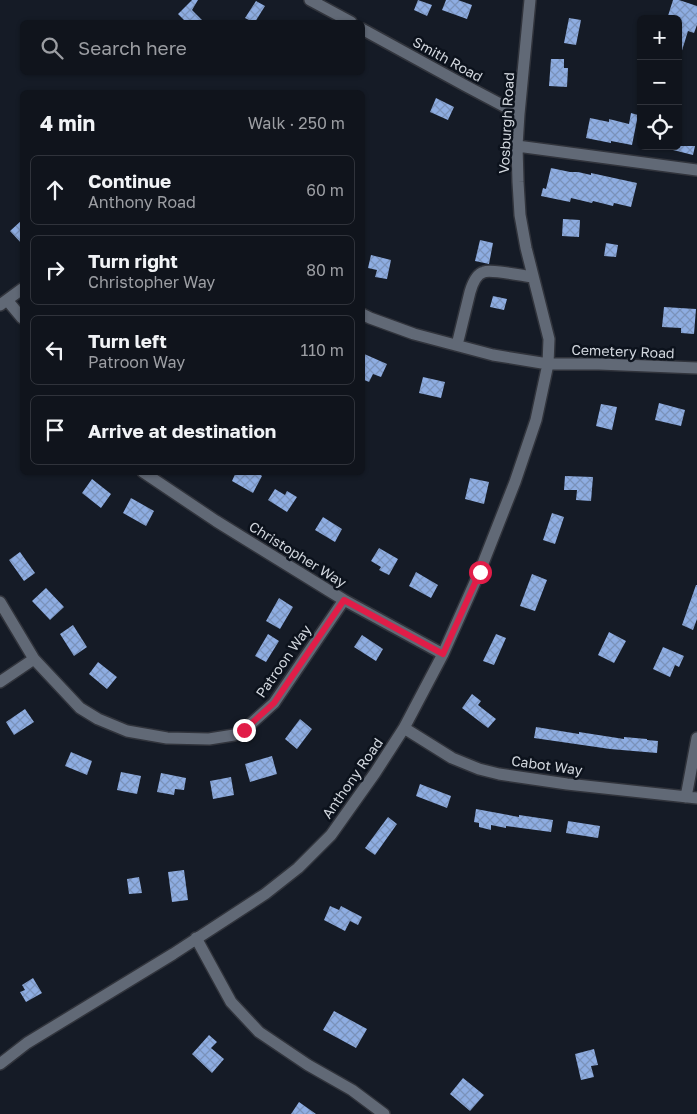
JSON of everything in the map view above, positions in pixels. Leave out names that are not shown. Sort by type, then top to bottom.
[{"type":"street","points":[[310,0],[347,20]]},
{"type":"street","name":"Vosburgh Road","points":[[530,0],[519,114],[517,146],[518,182],[520,214],[526,248],[549,340],[548,364]]},
{"type":"street","name":"Smith Road","points":[[365,31],[519,114]]},
{"type":"street","points":[[517,146],[697,170]]},
{"type":"street","points":[[457,345],[470,292],[479,275],[484,272],[509,273],[533,277]]},
{"type":"street","points":[[20,291],[4,303],[20,316]]},
{"type":"street","name":"Cemetery Road","points":[[365,316],[414,334],[493,355],[548,364],[697,368]]},
{"type":"street","name":"Anthony Road","points":[[0,1064],[27,1043],[152,967],[265,894],[298,868],[331,835],[404,728],[443,654],[480,572],[515,482],[536,420],[548,364]]},
{"type":"street","name":"Christopher Way","points":[[147,475],[216,521],[344,600],[443,654]]},
{"type":"street","name":"Patroon Way","points":[[0,602],[34,658],[80,708],[98,719],[128,732],[167,738],[209,740],[234,735],[244,730],[274,703],[344,600]]},
{"type":"street","points":[[0,682],[34,658]]},
{"type":"street","name":"Cabot Way","points":[[404,728],[452,758],[479,769],[499,774],[567,784],[692,798]]},
{"type":"street","points":[[692,798],[697,738]]},
{"type":"street","points":[[196,938],[231,1002],[259,1032],[308,1065],[352,1090],[384,1114]]},
{"type":"building","points":[[192,0],[198,0],[192,10],[202,20],[184,20],[178,14]]},
{"type":"building","points":[[418,0],[432,5],[427,16],[414,10]]},
{"type":"building","points":[[446,0],[458,0],[472,5],[467,19],[442,10]]},
{"type":"building","points":[[673,0],[697,6],[697,25],[694,33],[688,31],[682,50],[682,15],[668,15]]},
{"type":"building","points":[[256,1],[265,6],[256,20],[245,18]]},
{"type":"building","points":[[569,18],[581,20],[576,45],[564,43]]},
{"type":"building","points":[[551,59],[564,59],[564,68],[568,68],[567,87],[549,86]]},
{"type":"building","points":[[436,98],[454,107],[448,120],[430,112]]},
{"type":"building","points":[[631,113],[637,115],[632,145],[586,138],[590,118],[609,122],[609,119],[629,124]]},
{"type":"building","points":[[682,146],[695,146],[693,155],[673,150],[682,150]]},
{"type":"building","points":[[551,168],[591,175],[591,173],[637,183],[631,207],[614,203],[613,206],[593,201],[592,203],[571,198],[570,202],[541,196],[543,188],[546,189]]},
{"type":"building","points":[[563,219],[580,220],[579,237],[562,236]]},
{"type":"building","points":[[20,222],[20,242],[10,231]]},
{"type":"building","points":[[480,240],[493,243],[489,264],[475,261]]},
{"type":"building","points":[[606,243],[618,245],[616,257],[604,256]]},
{"type":"building","points":[[371,255],[391,260],[387,279],[375,277],[377,270],[368,268]]},
{"type":"building","points":[[493,296],[507,299],[504,310],[490,307]]},
{"type":"building","points":[[664,307],[696,309],[694,334],[681,333],[681,328],[662,327]]},
{"type":"building","points":[[365,354],[387,364],[381,377],[373,374],[369,382],[365,380]]},
{"type":"building","points":[[423,377],[445,382],[441,398],[419,393]]},
{"type":"building","points":[[659,403],[685,410],[681,426],[655,420]]},
{"type":"building","points":[[601,404],[617,407],[612,430],[596,426]]},
{"type":"building","points":[[235,475],[262,476],[253,493],[232,481]]},
{"type":"building","points":[[565,476],[593,477],[591,501],[576,500],[577,490],[564,490]]},
{"type":"building","points":[[470,478],[489,482],[484,504],[465,499]]},
{"type":"building","points":[[92,479],[111,494],[101,508],[82,493]]},
{"type":"building","points":[[275,489],[285,495],[287,491],[297,497],[287,512],[268,500]]},
{"type":"building","points":[[131,498],[154,511],[146,526],[123,513]]},
{"type":"building","points":[[552,513],[564,517],[555,544],[543,540]]},
{"type":"building","points":[[323,517],[342,529],[335,542],[315,530]]},
{"type":"building","points":[[379,548],[398,559],[389,575],[379,570],[381,567],[371,561]]},
{"type":"building","points":[[20,552],[35,573],[24,581],[9,560]]},
{"type":"building","points":[[416,572],[438,585],[431,598],[409,586]]},
{"type":"building","points":[[532,574],[547,580],[535,611],[520,606]]},
{"type":"building","points":[[696,585],[697,619],[693,630],[682,625]]},
{"type":"building","points":[[46,588],[64,607],[50,620],[32,601]]},
{"type":"building","points":[[279,598],[293,607],[280,629],[266,621]]},
{"type":"building","points":[[73,625],[87,647],[74,656],[60,634]]},
{"type":"building","points":[[609,632],[626,641],[614,663],[598,655]]},
{"type":"building","points":[[268,634],[279,641],[266,662],[255,656]]},
{"type":"building","points":[[496,634],[506,638],[494,665],[483,661]]},
{"type":"building","points":[[362,635],[383,649],[376,661],[354,647]]},
{"type":"building","points":[[663,647],[684,656],[679,667],[675,665],[670,677],[653,669]]},
{"type":"building","points":[[98,662],[117,677],[107,689],[89,674]]},
{"type":"building","points":[[472,694],[481,701],[478,705],[496,719],[488,728],[462,708]]},
{"type":"building","points":[[25,709],[34,722],[14,735],[6,722]]},
{"type":"building","points":[[300,719],[312,729],[297,749],[285,739]]},
{"type":"building","points":[[536,727],[579,734],[579,732],[624,739],[624,737],[658,741],[657,753],[610,749],[534,738]]},
{"type":"building","points":[[71,752],[92,761],[87,775],[65,766]]},
{"type":"building","points":[[272,756],[277,774],[250,782],[245,764]]},
{"type":"building","points":[[121,772],[141,776],[137,794],[117,790]]},
{"type":"building","points":[[161,773],[186,778],[184,790],[175,789],[174,795],[157,792]]},
{"type":"building","points":[[231,777],[234,795],[213,799],[210,781]]},
{"type":"building","points":[[420,784],[451,796],[447,808],[416,796]]},
{"type":"building","points":[[476,809],[519,817],[519,815],[553,820],[551,832],[506,826],[506,828],[491,825],[491,830],[479,827],[479,823],[474,822]]},
{"type":"building","points":[[388,817],[397,824],[375,855],[365,848]]},
{"type":"building","points":[[568,821],[600,826],[598,838],[566,833]]},
{"type":"building","points":[[184,870],[188,900],[172,902],[168,872]]},
{"type":"building","points":[[139,877],[142,893],[129,894],[127,879]]},
{"type":"building","points":[[330,906],[339,910],[341,906],[362,917],[358,925],[350,921],[345,931],[324,920]]},
{"type":"building","points":[[33,978],[42,993],[26,1002],[20,992],[25,990],[22,985]]},
{"type":"building","points":[[334,1011],[367,1029],[356,1048],[323,1030]]},
{"type":"building","points":[[209,1035],[217,1042],[211,1048],[224,1059],[212,1073],[192,1054]]},
{"type":"building","points":[[594,1049],[598,1065],[591,1066],[594,1077],[581,1080],[575,1054]]},
{"type":"building","points":[[463,1078],[484,1095],[470,1111],[450,1094]]},
{"type":"building","points":[[299,1102],[316,1114],[291,1114]]},
{"type":"route","points":[[244,730],[274,703],[344,600],[443,654],[480,572]]}]
